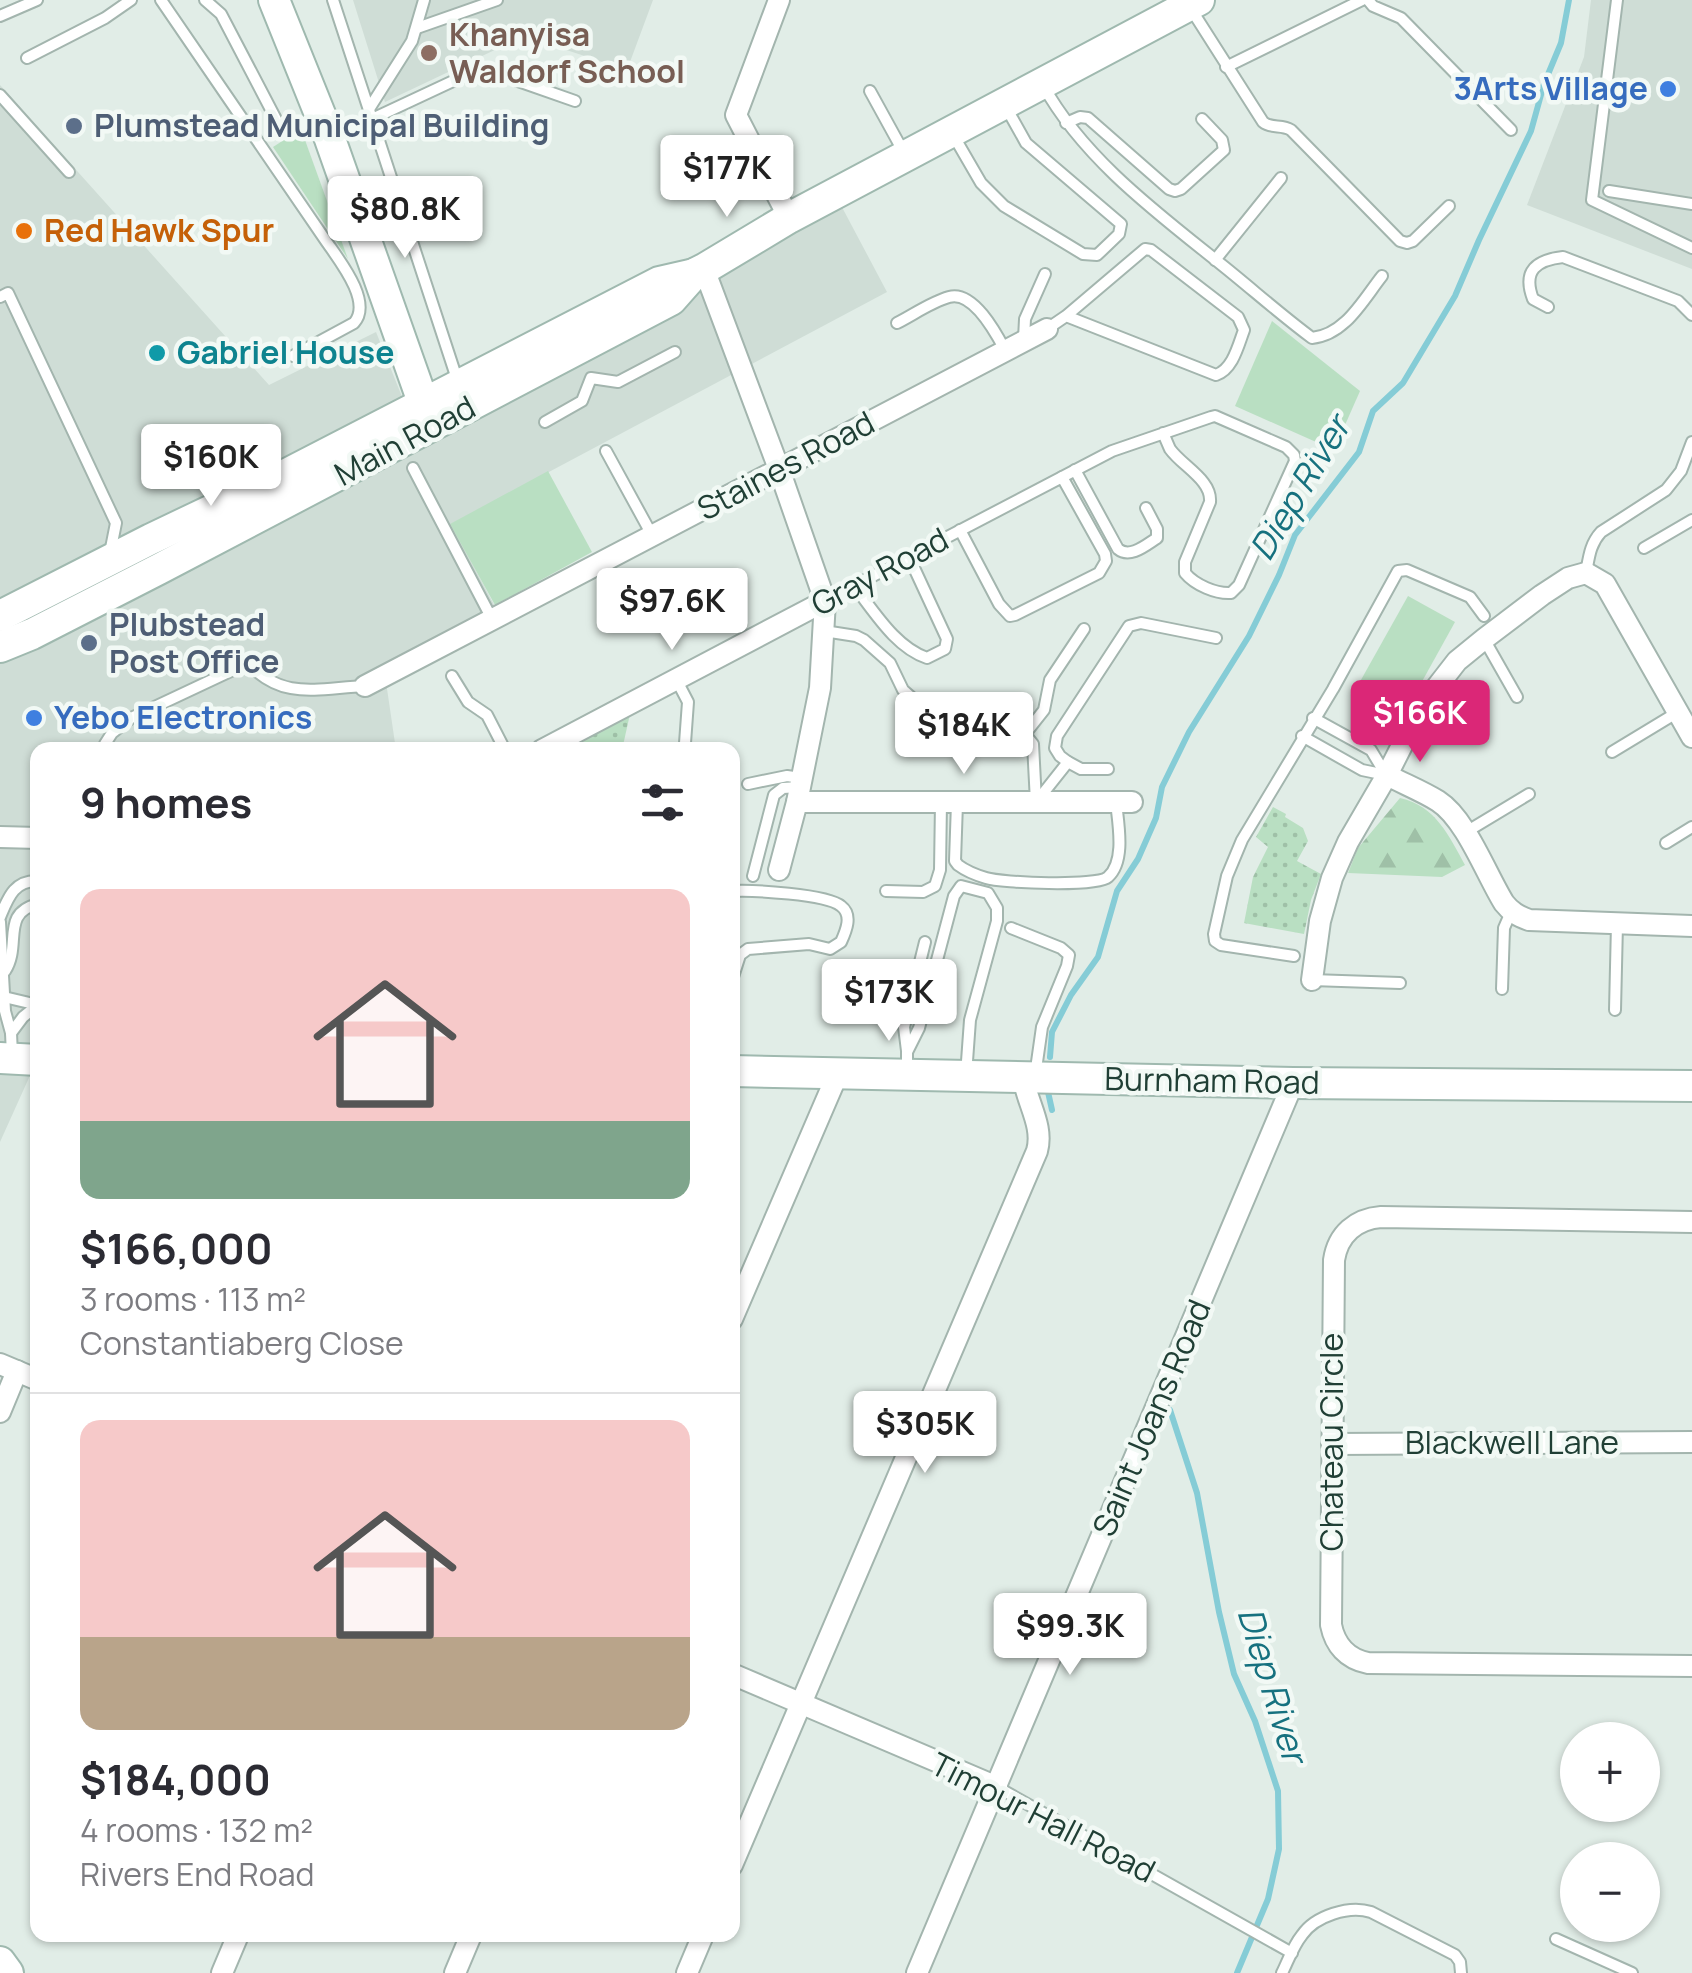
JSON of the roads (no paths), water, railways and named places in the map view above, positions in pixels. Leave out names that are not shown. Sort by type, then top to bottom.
[{"type":"main road","points":[[274,0],[330,139],[427,415]]},
{"type":"main road","name":"Main Road","points":[[463,396],[576,350],[670,300],[699,272],[788,218],[1191,2]]},
{"type":"main road","name":"Main Road","points":[[0,647],[159,569],[659,282],[699,272]]},
{"type":"main road","name":"Main Road","points":[[0,616],[106,562],[139,534],[427,415]]},
{"type":"main road","name":"Burnham Road","points":[[740,1072],[838,1073],[907,1063],[966,1076],[1692,1086]]},
{"type":"main road","points":[[0,1962],[8,1973]]},
{"type":"street","points":[[779,0],[736,115],[788,218]]},
{"type":"street","points":[[699,272],[779,469],[825,601],[820,688],[779,870]]},
{"type":"street","name":"Staines Road","points":[[364,686],[1047,328]]},
{"type":"street","points":[[1312,980],[1320,921],[1332,878],[1422,706],[1457,661],[1522,608],[1577,575],[1605,584],[1692,737]]},
{"type":"street","name":"Gray Road","points":[[557,742],[825,601]]},
{"type":"street","points":[[1387,776],[1446,808],[1465,832],[1511,912],[1529,920],[1692,926]]},
{"type":"street","points":[[800,789],[949,802],[1124,802]]},
{"type":"street","points":[[0,836],[30,838]]},
{"type":"street","points":[[740,1300],[838,1073]]},
{"type":"street","points":[[740,1846],[1037,1151],[1039,1129],[1026,1097],[1041,1077]]},
{"type":"street","name":"Saint Joans Road","points":[[917,1973],[1293,1083]]},
{"type":"street","name":"Chateau Circle","points":[[1692,1222],[1381,1217],[1360,1222],[1344,1235],[1334,1260],[1331,1625],[1338,1644],[1353,1658],[1368,1663],[1692,1666]]},
{"type":"street","points":[[0,1412],[8,1368]]},
{"type":"street","name":"Blackwell Lane","points":[[1332,1444],[1692,1442]]},
{"type":"street","name":"Timour Hall Road","points":[[740,1677],[997,1787]]},
{"type":"street","points":[[222,1973],[235,1942]]},
{"type":"street","points":[[455,1973],[468,1942]]},
{"type":"street","points":[[687,1973],[700,1942]]},
{"type":"lane","points":[[0,16],[37,0]]},
{"type":"lane","points":[[27,58],[102,20],[131,0]]},
{"type":"lane","points":[[160,0],[326,240],[357,294],[361,308],[354,324],[292,356]]},
{"type":"lane","points":[[205,0],[224,19],[279,124]]},
{"type":"lane","points":[[333,0],[463,396]]},
{"type":"lane","points":[[370,114],[417,28],[424,0]]},
{"type":"lane","points":[[417,28],[497,0]]},
{"type":"lane","points":[[1226,67],[1365,0],[1401,18],[1511,130]]},
{"type":"lane","points":[[1617,0],[1592,200],[1692,248]]},
{"type":"lane","points":[[1191,2],[1226,67],[1263,122],[1291,130],[1400,241],[1413,241],[1449,206]]},
{"type":"lane","points":[[370,114],[483,68],[575,100]]},
{"type":"lane","points":[[1042,84],[1066,123],[1106,165],[1173,226],[1315,338],[1340,328],[1382,276]]},
{"type":"lane","points":[[870,91],[906,156]]},
{"type":"lane","points":[[0,95],[69,172]]},
{"type":"lane","points":[[952,132],[980,182],[1005,207],[1083,254],[1092,256],[1100,252],[1119,234],[1122,224],[1024,140],[1004,104]]},
{"type":"lane","points":[[1066,123],[1088,118],[1175,191],[1224,150],[1222,140],[1202,119]]},
{"type":"lane","points":[[1215,260],[1281,178]]},
{"type":"lane","points":[[1609,191],[1692,204]]},
{"type":"lane","points":[[1047,328],[1139,252],[1148,249],[1238,317],[1244,330],[1230,366],[1216,375],[1066,316]]},
{"type":"lane","points":[[1548,307],[1533,299],[1529,289],[1531,272],[1546,259],[1564,257],[1678,301],[1692,315]]},
{"type":"lane","points":[[897,323],[947,297],[957,296],[972,303],[1014,346],[1046,274]]},
{"type":"lane","points":[[0,297],[8,293],[116,524],[106,562]]},
{"type":"lane","points":[[545,422],[582,402],[591,378],[576,350]]},
{"type":"lane","points":[[591,378],[618,382],[675,352]]},
{"type":"lane","name":"Gray Road","points":[[825,601],[1112,451],[1163,433],[1215,416],[1286,447],[1294,455],[1294,466],[1239,586],[1231,593],[1220,593],[1185,573],[1185,562],[1211,494],[1171,450],[1163,433]]},
{"type":"lane","points":[[1577,575],[1596,537],[1666,490],[1682,471],[1692,442]]},
{"type":"lane","points":[[606,451],[652,536]]},
{"type":"lane","points":[[412,468],[493,620]]},
{"type":"lane","points":[[1075,470],[1123,553],[1129,554],[1157,538],[1146,508]]},
{"type":"lane","points":[[960,530],[999,604],[1010,616],[1099,574],[1105,554],[1062,477]]},
{"type":"lane","points":[[1644,548],[1692,520]]},
{"type":"lane","points":[[116,524],[139,534]]},
{"type":"lane","points":[[854,586],[886,628],[918,655],[927,658],[945,649],[947,640],[908,557]]},
{"type":"lane","points":[[1294,956],[1221,945],[1214,938],[1228,876],[1242,840],[1398,571],[1408,570],[1466,594],[1484,616]]},
{"type":"lane","points":[[1108,769],[1080,769],[1057,752],[1054,742],[1129,626],[1141,623],[1216,638]]},
{"type":"lane","points":[[1025,734],[1044,710],[1050,680],[1084,629]]},
{"type":"lane","points":[[824,631],[864,640],[890,663],[902,690],[943,725]]},
{"type":"lane","points":[[1484,638],[1517,697]]},
{"type":"lane","points":[[108,742],[112,733],[131,718],[248,663],[261,677],[283,689],[364,686]]},
{"type":"lane","points":[[452,676],[468,702],[486,715],[501,742]]},
{"type":"lane","points":[[676,679],[688,702],[685,742]]},
{"type":"lane","points":[[996,710],[1033,744],[1036,802]]},
{"type":"lane","points":[[1612,752],[1678,712]]},
{"type":"lane","points":[[1313,718],[1374,752],[1387,776]]},
{"type":"lane","points":[[1302,736],[1364,771],[1387,776]]},
{"type":"lane","points":[[1036,802],[1068,762]]},
{"type":"lane","points":[[748,784],[786,776],[800,789]]},
{"type":"lane","points":[[753,876],[774,794],[783,788],[800,789]]},
{"type":"lane","points":[[1465,832],[1530,794]]},
{"type":"lane","points":[[949,802],[958,865],[988,879],[1053,883],[1101,881],[1110,876],[1118,858],[1124,802]]},
{"type":"lane","points":[[886,891],[923,892],[935,886],[949,802]]},
{"type":"lane","points":[[1666,842],[1692,827]]},
{"type":"lane","points":[[15,1053],[6,1018],[0,919],[10,892],[30,881]]},
{"type":"lane","points":[[907,1063],[954,896],[961,886],[968,886],[988,893],[997,908],[997,921],[970,1020],[966,1076]]},
{"type":"lane","points":[[740,892],[791,894],[840,904],[848,920],[841,942],[830,949],[809,944],[748,949],[740,956]]},
{"type":"lane","points":[[4,972],[12,960],[13,919],[18,911],[30,905]]},
{"type":"lane","points":[[1502,988],[1504,926],[1511,912]]},
{"type":"lane","points":[[1615,1010],[1618,924]]},
{"type":"lane","points":[[1011,928],[1062,948],[1069,955],[1042,1027],[1041,1077]]},
{"type":"lane","points":[[907,1063],[904,1026],[925,942]]},
{"type":"lane","points":[[1312,980],[1400,983]]},
{"type":"lane","points":[[4,997],[30,1003]]},
{"type":"lane","points":[[15,1053],[22,1017],[30,1011]]},
{"type":"lane","name":"Timour Hall Road","points":[[997,1787],[1292,1952]]},
{"type":"lane","points":[[1282,1973],[1302,1934],[1311,1926],[1340,1911],[1356,1908],[1454,1955],[1460,1962],[1461,1973]]},
{"type":"lane","points":[[1556,1939],[1632,1973]]},
{"type":"waterway","name":"Diep River","points":[[1050,1057],[1052,1032],[1071,995],[1098,957],[1117,891],[1138,859],[1156,818],[1162,787],[1189,732],[1249,636],[1295,535],[1359,452],[1373,411],[1403,383],[1455,296],[1531,131],[1561,43],[1569,0]]},
{"type":"waterway","name":"Diep River","points":[[1048,1092],[1052,1110]]},
{"type":"waterway","name":"Diep River","points":[[1170,1410],[1197,1493],[1234,1674],[1255,1721],[1278,1791],[1279,1849],[1268,1899],[1237,1973]]},
{"type":"place","name":"Khanyisa Waldorf School","points":[[429,53]]},
{"type":"place","name":"3Arts Village","points":[[1668,89]]},
{"type":"place","name":"Plumstead Municipal Building","points":[[74,126]]},
{"type":"place","name":"Red Hawk Spur","points":[[24,231]]},
{"type":"place","name":"Gabriel House","points":[[157,353]]},
{"type":"place","name":"Plubstead Post Office","points":[[89,643]]},
{"type":"place","name":"Yebo Electronics","points":[[34,718]]}]
